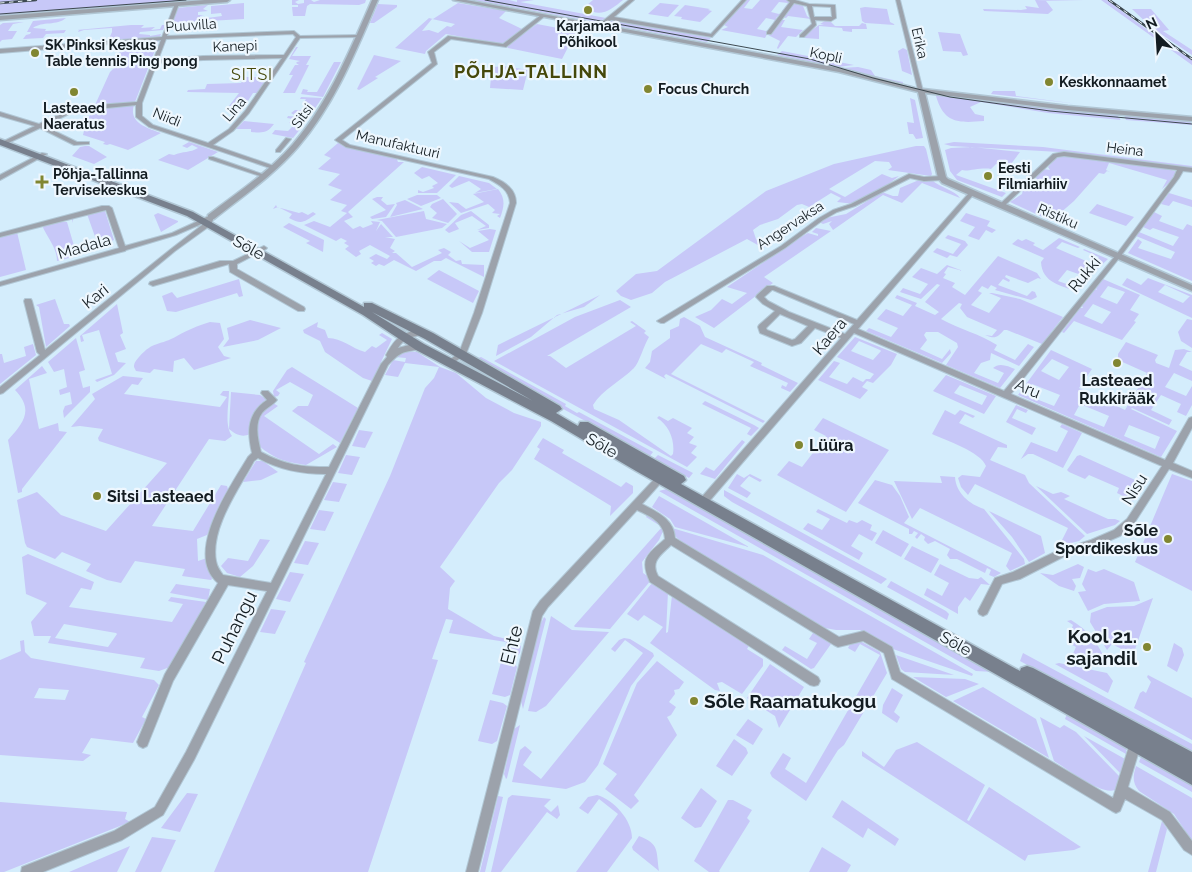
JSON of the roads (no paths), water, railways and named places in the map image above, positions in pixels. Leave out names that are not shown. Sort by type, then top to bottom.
[{"type":"main road","name":"Sõle","points":[[3,141],[208,221],[422,332],[663,475],[1192,776]]},
{"type":"main road","name":"Sõle","points":[[261,250],[400,338],[663,475]]},
{"type":"main road","name":"Sõle","points":[[705,499],[1192,761]]},
{"type":"street","points":[[0,18],[227,0]]},
{"type":"street","name":"Sitsi","points":[[208,221],[272,167],[296,144],[325,105],[360,36],[375,0]]},
{"type":"street","name":"Kopli","points":[[456,0],[839,70],[890,84],[921,90],[1058,107],[1192,119]]},
{"type":"street","points":[[600,26],[632,0]]},
{"type":"street","points":[[610,18],[712,36],[744,0]]},
{"type":"street","name":"Erika","points":[[898,0],[921,90]]},
{"type":"street","points":[[769,33],[791,1],[809,5],[833,6],[834,18],[831,20],[814,18]]},
{"type":"street","name":"Niidi","points":[[177,4],[139,103],[140,117],[146,124],[272,167]]},
{"type":"street","points":[[802,36],[814,24],[814,18],[809,5]]},
{"type":"street","name":"Manufaktuuri","points":[[462,354],[478,313],[511,212],[514,198],[510,191],[491,178],[348,146],[338,140],[435,63],[431,52],[450,37],[504,46],[544,16]]},
{"type":"street","name":"Puuvilla","points":[[0,51],[164,38],[294,32],[299,37]]},
{"type":"street","points":[[299,37],[360,36]]},
{"type":"street","name":"Lina","points":[[208,146],[231,130],[247,112],[299,37]]},
{"type":"street","name":"Kanepi","points":[[155,62],[203,58],[287,56]]},
{"type":"street","points":[[921,90],[942,178]]},
{"type":"street","points":[[3,141],[75,110],[139,103]]},
{"type":"street","points":[[0,114],[40,126],[76,144],[87,144]]},
{"type":"street","points":[[278,151],[288,140]]},
{"type":"street","name":"Heina","points":[[1001,206],[1055,155],[1064,154],[1192,170]]},
{"type":"street","points":[[0,178],[42,156]]},
{"type":"street","points":[[211,158],[262,175]]},
{"type":"street","name":"Rukki","points":[[1005,395],[1118,256],[1177,178],[1181,169]]},
{"type":"street","name":"Angervaksa","points":[[661,320],[783,247],[821,219],[909,176],[924,179],[942,178]]},
{"type":"street","name":"Ristiku","points":[[942,178],[951,185],[971,194],[1192,288]]},
{"type":"street","name":"Kaera","points":[[705,499],[971,194]]},
{"type":"street","points":[[0,235],[102,208],[109,208],[123,250]]},
{"type":"street","name":"Madala","points":[[0,284],[123,250],[208,221]]},
{"type":"street","name":"Kari","points":[[0,391],[208,221]]},
{"type":"street","points":[[174,234],[182,234],[188,239]]},
{"type":"street","points":[[153,284],[223,263],[233,263],[261,250]]},
{"type":"street","points":[[233,263],[233,270],[301,309]]},
{"type":"street","name":"Aru","points":[[780,310],[760,299],[770,288],[1005,395],[1192,475]]},
{"type":"street","points":[[28,301],[41,352],[45,354]]},
{"type":"street","points":[[814,324],[798,341],[792,343],[763,331],[762,328],[780,310],[846,337]]},
{"type":"street","points":[[386,364],[400,338],[422,332]]},
{"type":"street","name":"Puhangu","points":[[27,872],[118,836],[159,811],[190,756],[386,364],[394,354],[404,348],[420,347]]},
{"type":"street","points":[[449,363],[462,354]]},
{"type":"street","points":[[265,393],[273,400],[259,410],[253,425],[253,438],[257,454],[277,466],[298,471],[332,470]]},
{"type":"street","name":"Nisu","points":[[982,611],[999,581],[1016,576],[1060,554],[1117,533],[1134,518],[1168,464],[1192,420]]},
{"type":"street","points":[[257,454],[251,459],[220,516],[213,539],[212,562],[220,579],[274,588]]},
{"type":"street","name":"Ehte","points":[[472,872],[537,614],[544,604],[663,475]]},
{"type":"street","points":[[635,504],[666,522],[671,531],[670,540],[649,562],[648,569],[654,579],[814,681]]},
{"type":"street","points":[[670,540],[838,642],[864,636],[888,650],[896,675],[1116,807],[1135,744]]},
{"type":"street","points":[[143,742],[169,678],[225,580]]},
{"type":"street","points":[[1121,790],[1166,816],[1192,849]]},
{"type":"tram line","points":[[0,14],[186,0]]},
{"type":"tram line","points":[[485,0],[810,59],[873,78],[950,97],[1050,111],[1192,124]]},
{"type":"railway","points":[[0,3],[36,0]]},
{"type":"railway","points":[[1109,0],[1192,59]]},
{"type":"place","name":"Karjamaa Põhikool","points":[[588,10]]},
{"type":"place","name":"SK Pinksi Keskus Table tennis Ping pong","points":[[35,53]]},
{"type":"place","name":"Keskkonnaamet","points":[[1049,82]]},
{"type":"place","name":"Focus Church","points":[[648,89]]},
{"type":"place","name":"Lasteaed Naeratus","points":[[74,92]]},
{"type":"place","name":"Eesti Filmiarhiiv","points":[[988,176]]},
{"type":"place","name":"Põhja-Tallinna Tervisekeskus","points":[[42,182]]},
{"type":"place","name":"Lasteaed Rukkirääk","points":[[1117,363]]},
{"type":"place","name":"Lüüra","points":[[799,445]]},
{"type":"place","name":"Sitsi Lasteaed","points":[[97,496]]},
{"type":"place","name":"Sõle Spordikeskus","points":[[1168,539]]},
{"type":"place","name":"Kool 21. sajandil","points":[[1147,647]]},
{"type":"place","name":"Sõle Raamatukogu","points":[[694,701]]},
{"type":"district","name":"PÕHJA-TALLINN","points":[[531,72]]},
{"type":"district","name":"SITSI","points":[[252,74]]}]
